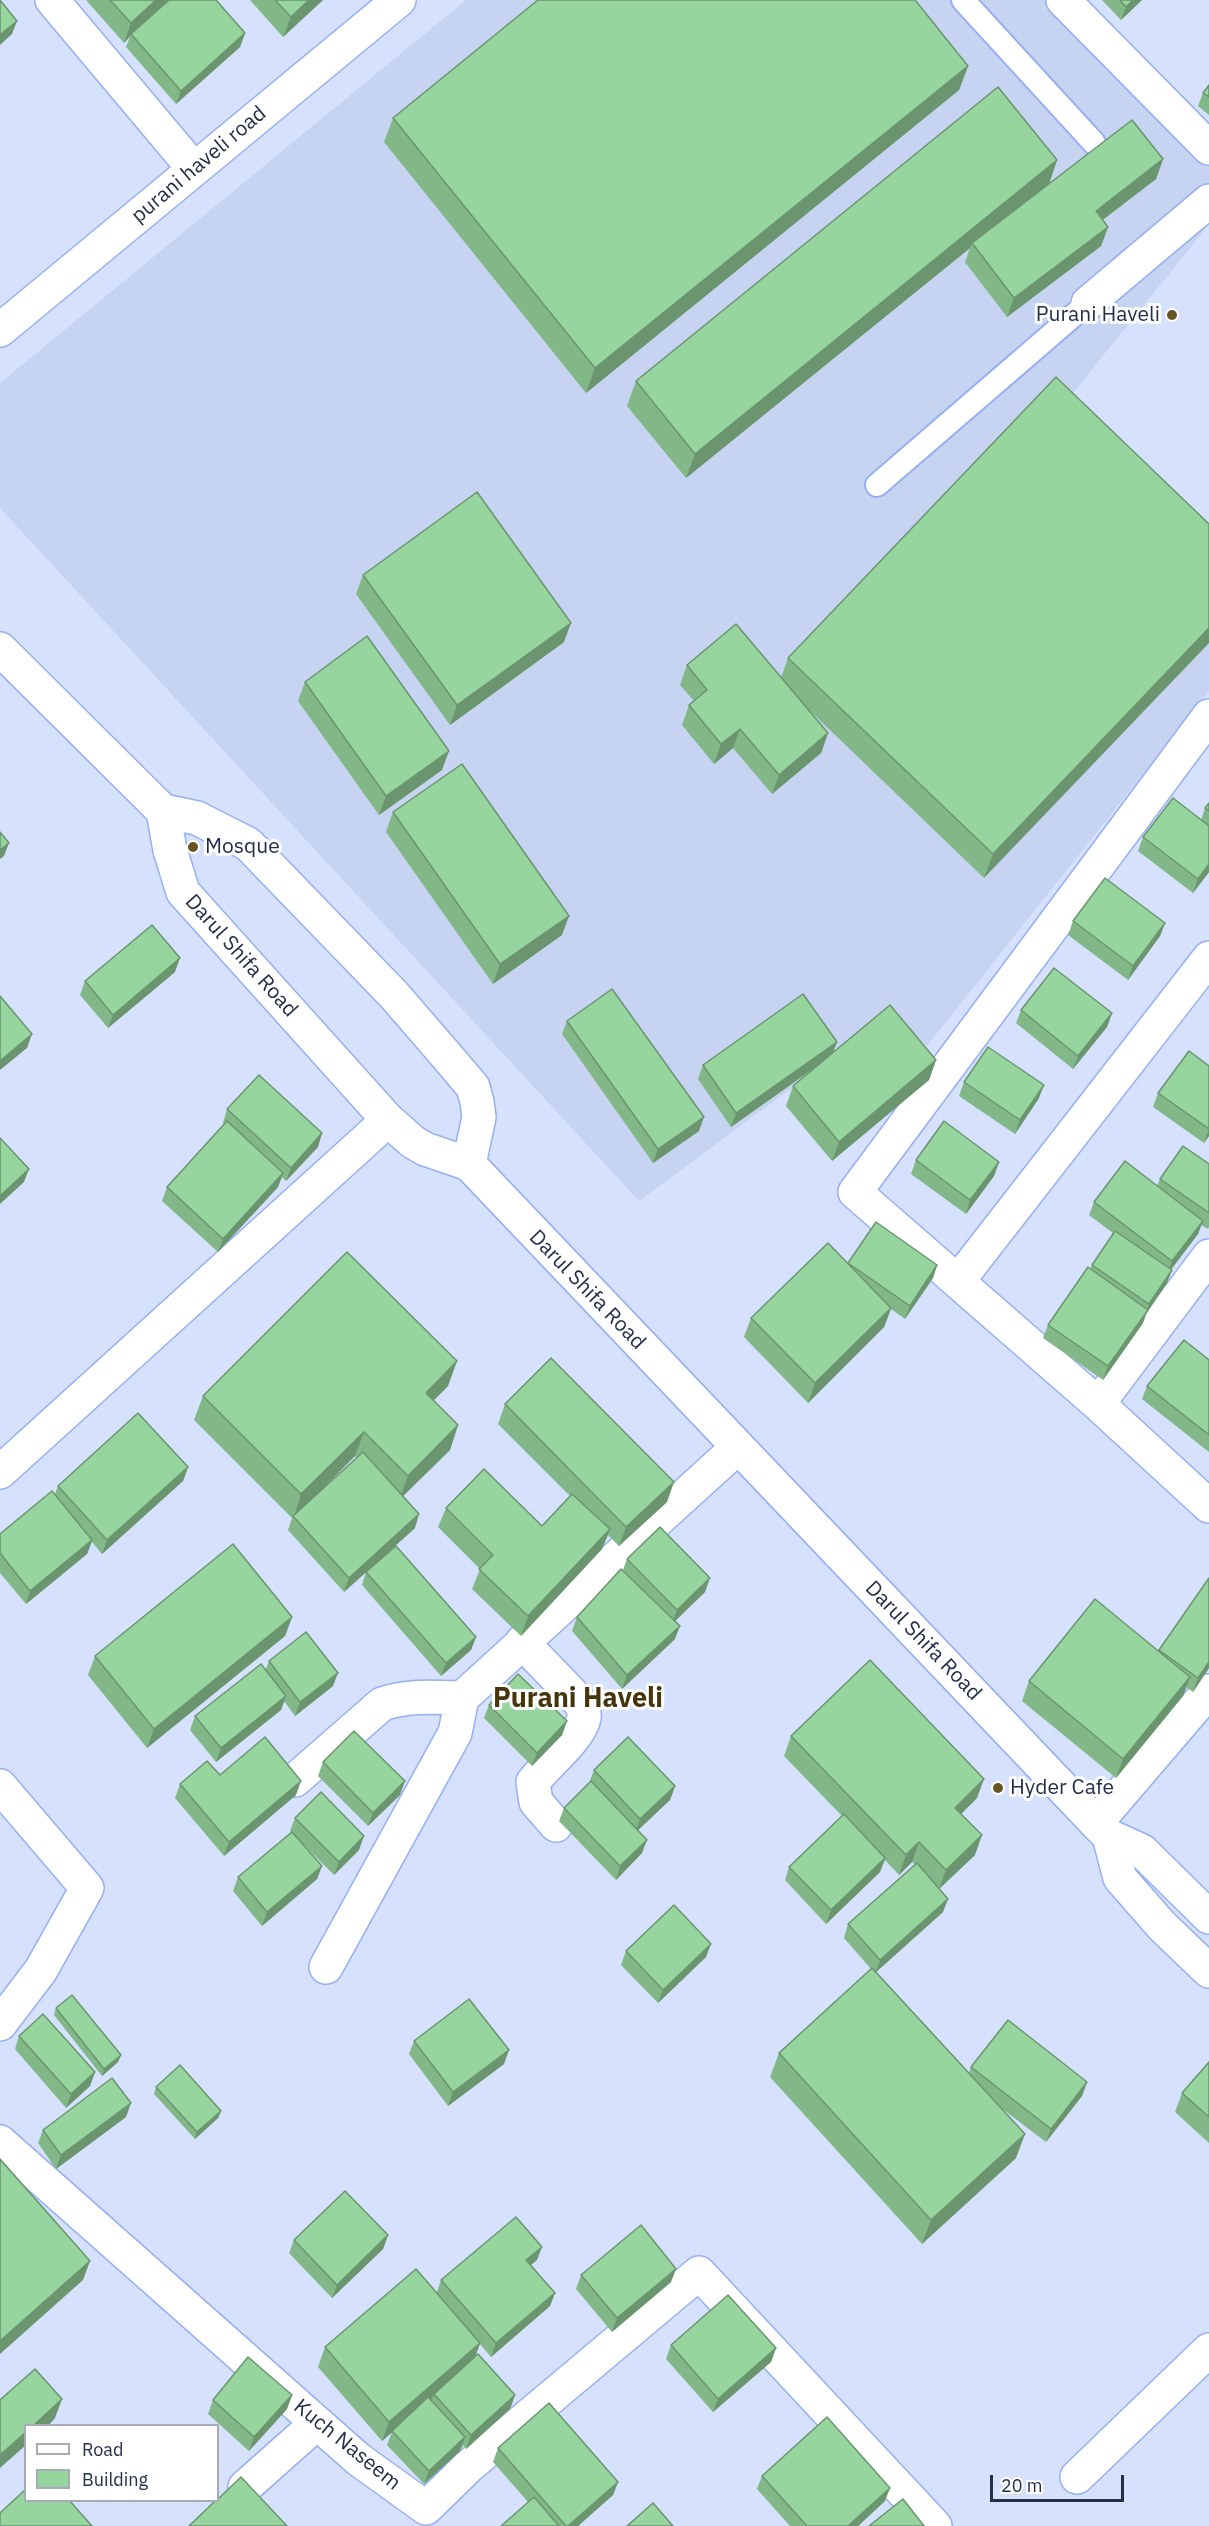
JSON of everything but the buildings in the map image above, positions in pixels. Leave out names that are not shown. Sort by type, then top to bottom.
[{"type":"street","points":[[52,0],[194,168]]},
{"type":"street","name":"purani haveli road","points":[[0,330],[399,0]]},
{"type":"street","points":[[1064,0],[1209,148]]},
{"type":"street","points":[[1088,303],[1209,201]]},
{"type":"street","points":[[0,649],[163,811],[197,818],[248,844],[394,995],[473,1087],[478,1117],[469,1164]]},
{"type":"street","points":[[1209,716],[855,1192],[1098,1404],[1209,1506]]},
{"type":"street","name":"Darul Shifa Road","points":[[163,811],[170,850],[183,892],[388,1120],[413,1142],[425,1149],[469,1164],[1102,1829],[1142,1851],[1209,1917]]},
{"type":"street","points":[[958,1281],[1209,958]]},
{"type":"street","points":[[0,1472],[388,1120]]},
{"type":"street","points":[[1098,1404],[1209,1256]]},
{"type":"street","points":[[326,1967],[455,1733],[462,1698],[738,1447]]},
{"type":"street","points":[[522,1642],[578,1700],[584,1710],[584,1719],[574,1735],[533,1782],[536,1802],[556,1825]]},
{"type":"street","points":[[1209,1691],[1102,1829],[1120,1878],[1162,1926],[1209,1971]]},
{"type":"street","points":[[295,1780],[382,1704],[399,1698],[462,1698]]},
{"type":"street","points":[[0,1786],[87,1888],[41,1970],[0,2024]]},
{"type":"street","name":"Kuch Naseem","points":[[0,2142],[358,2459],[426,2508],[469,2466],[699,2273],[935,2526]]},
{"type":"street","points":[[1077,2477],[1209,2350]]},
{"type":"street","points":[[244,2487],[317,2423]]},
{"type":"lane","points":[[963,0],[1094,143]]},
{"type":"lane","points":[[877,485],[1088,303]]},
{"type":"shaded area","points":[[466,0],[1065,0],[1209,135],[1209,224],[1062,407],[1209,533],[1209,691],[927,1046],[889,1016],[639,1201],[0,508],[0,383]]},
{"type":"place","name":"Purani Haveli","points":[[1172,315]]},
{"type":"place","name":"Mosque","points":[[193,847]]},
{"type":"place","name":"Hyder Cafe","points":[[998,1788]]},
{"type":"district","name":"Purani Haveli","points":[[578,1699]]}]
